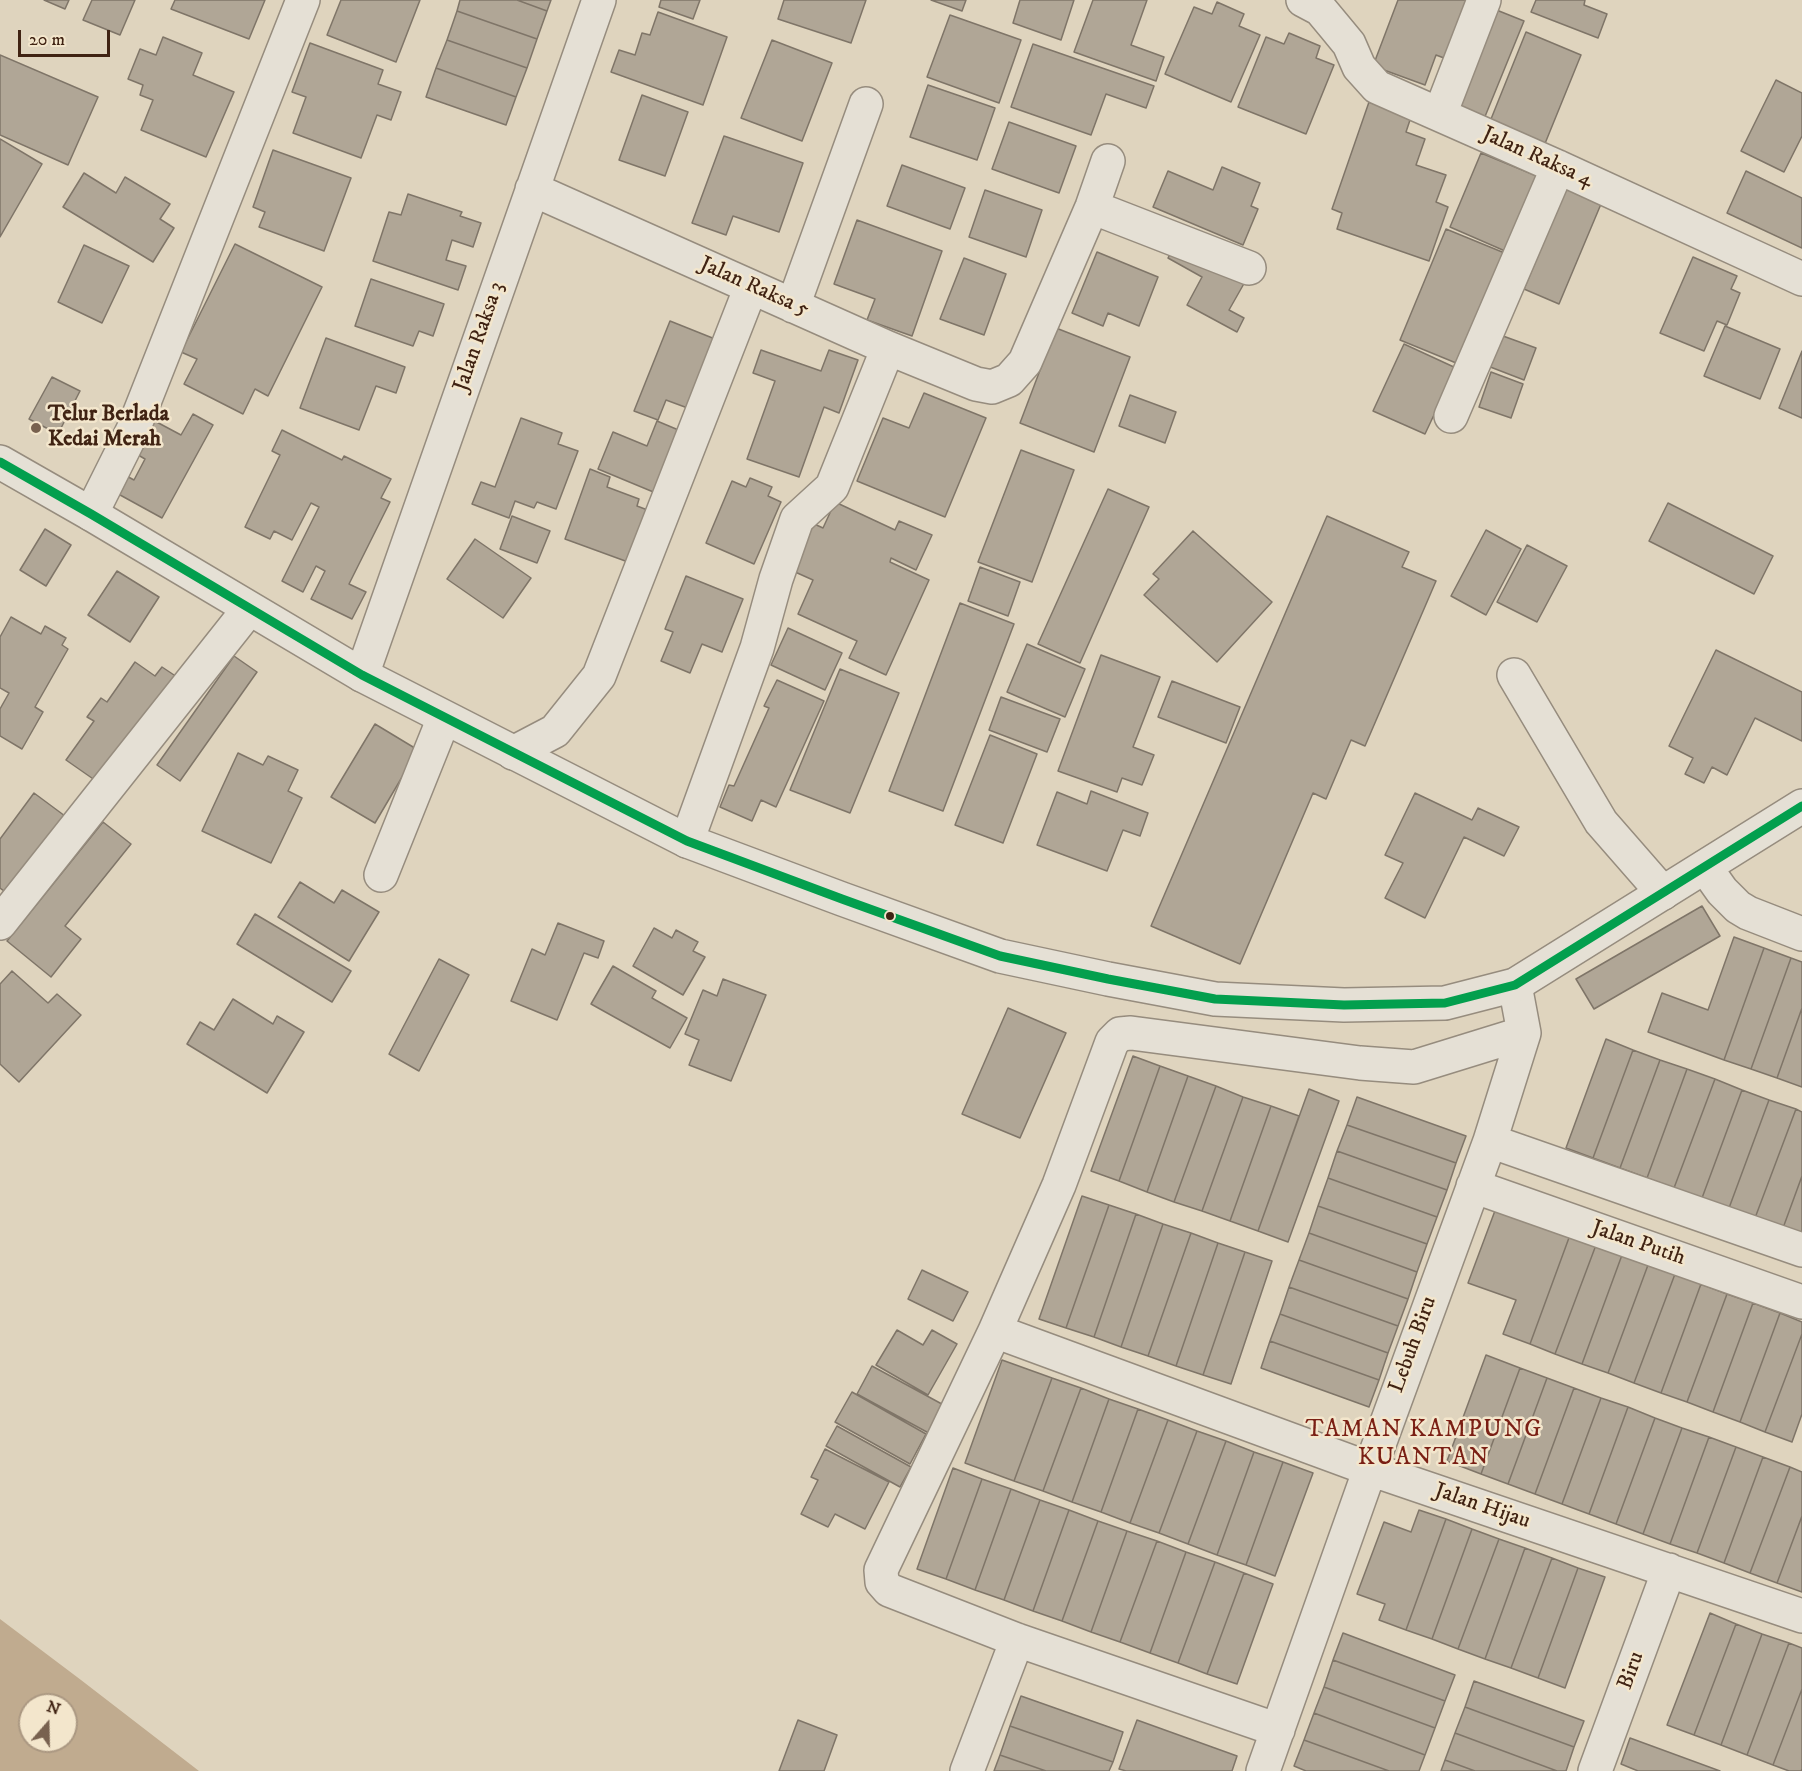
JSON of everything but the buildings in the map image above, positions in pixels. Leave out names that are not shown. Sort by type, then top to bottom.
[{"type":"street","points":[[91,514],[134,430],[303,0]]},
{"type":"street","name":"Jalan Raksa 3","points":[[362,675],[599,0]]},
{"type":"street","name":"Jalan Raksa 4","points":[[1303,0],[1320,9],[1349,44],[1359,67],[1377,87],[1802,279]]},
{"type":"street","points":[[1440,114],[1484,0]]},
{"type":"street","points":[[793,306],[866,104]]},
{"type":"street","points":[[1108,161],[1092,207],[1249,268]]},
{"type":"street","points":[[1451,416],[1558,167]]},
{"type":"street","name":"Jalan Raksa 5","points":[[532,189],[888,348],[976,384],[992,387],[1009,381],[1024,362],[1092,207]]},
{"type":"street","points":[[513,753],[555,731],[599,676],[751,287]]},
{"type":"street","points":[[687,841],[757,648],[776,579],[797,519],[832,487],[888,348]]},
{"type":"street","points":[[0,462],[362,675],[687,841],[842,900],[1000,956],[1108,979],[1215,999],[1344,1005],[1445,1003],[1515,985],[1802,806]]},
{"type":"street","points":[[0,923],[249,609]]},
{"type":"street","points":[[1514,675],[1601,822],[1663,893]]},
{"type":"street","points":[[381,875],[444,718]]},
{"type":"street","points":[[1705,867],[1722,891],[1738,907],[1802,934]]},
{"type":"street","name":"Lebuh Biru","points":[[1263,1771],[1490,1141],[1524,1033],[1515,985]]},
{"type":"street","points":[[1278,1730],[1017,1640],[889,1590],[882,1582],[881,1570],[995,1331],[1059,1185],[1112,1042],[1120,1034],[1131,1033],[1360,1063],[1414,1066],[1524,1033]]},
{"type":"street","points":[[1490,1141],[1802,1250]]},
{"type":"street","name":"Jalan Putih","points":[[1473,1186],[1802,1302]]},
{"type":"street","name":"Jalan Hijau","points":[[995,1331],[1370,1469],[1802,1616]]},
{"type":"street","name":"Biru","points":[[1595,1771],[1669,1570]]},
{"type":"street","points":[[967,1771],[1017,1640]]},
{"type":"shaded area","points":[[0,1619],[81,1680],[199,1771],[0,1771]]},
{"type":"transit line","points":[[0,462],[362,675],[687,841],[1000,956],[1108,979],[1215,999],[1344,1005],[1445,1003],[1515,985],[1802,806]]},
{"type":"place","name":"Telur Berlada Kedai Merah","points":[[36,428]]},
{"type":"district","name":"TAMAN KAMPUNG KUANTAN","points":[[1424,1445]]}]
